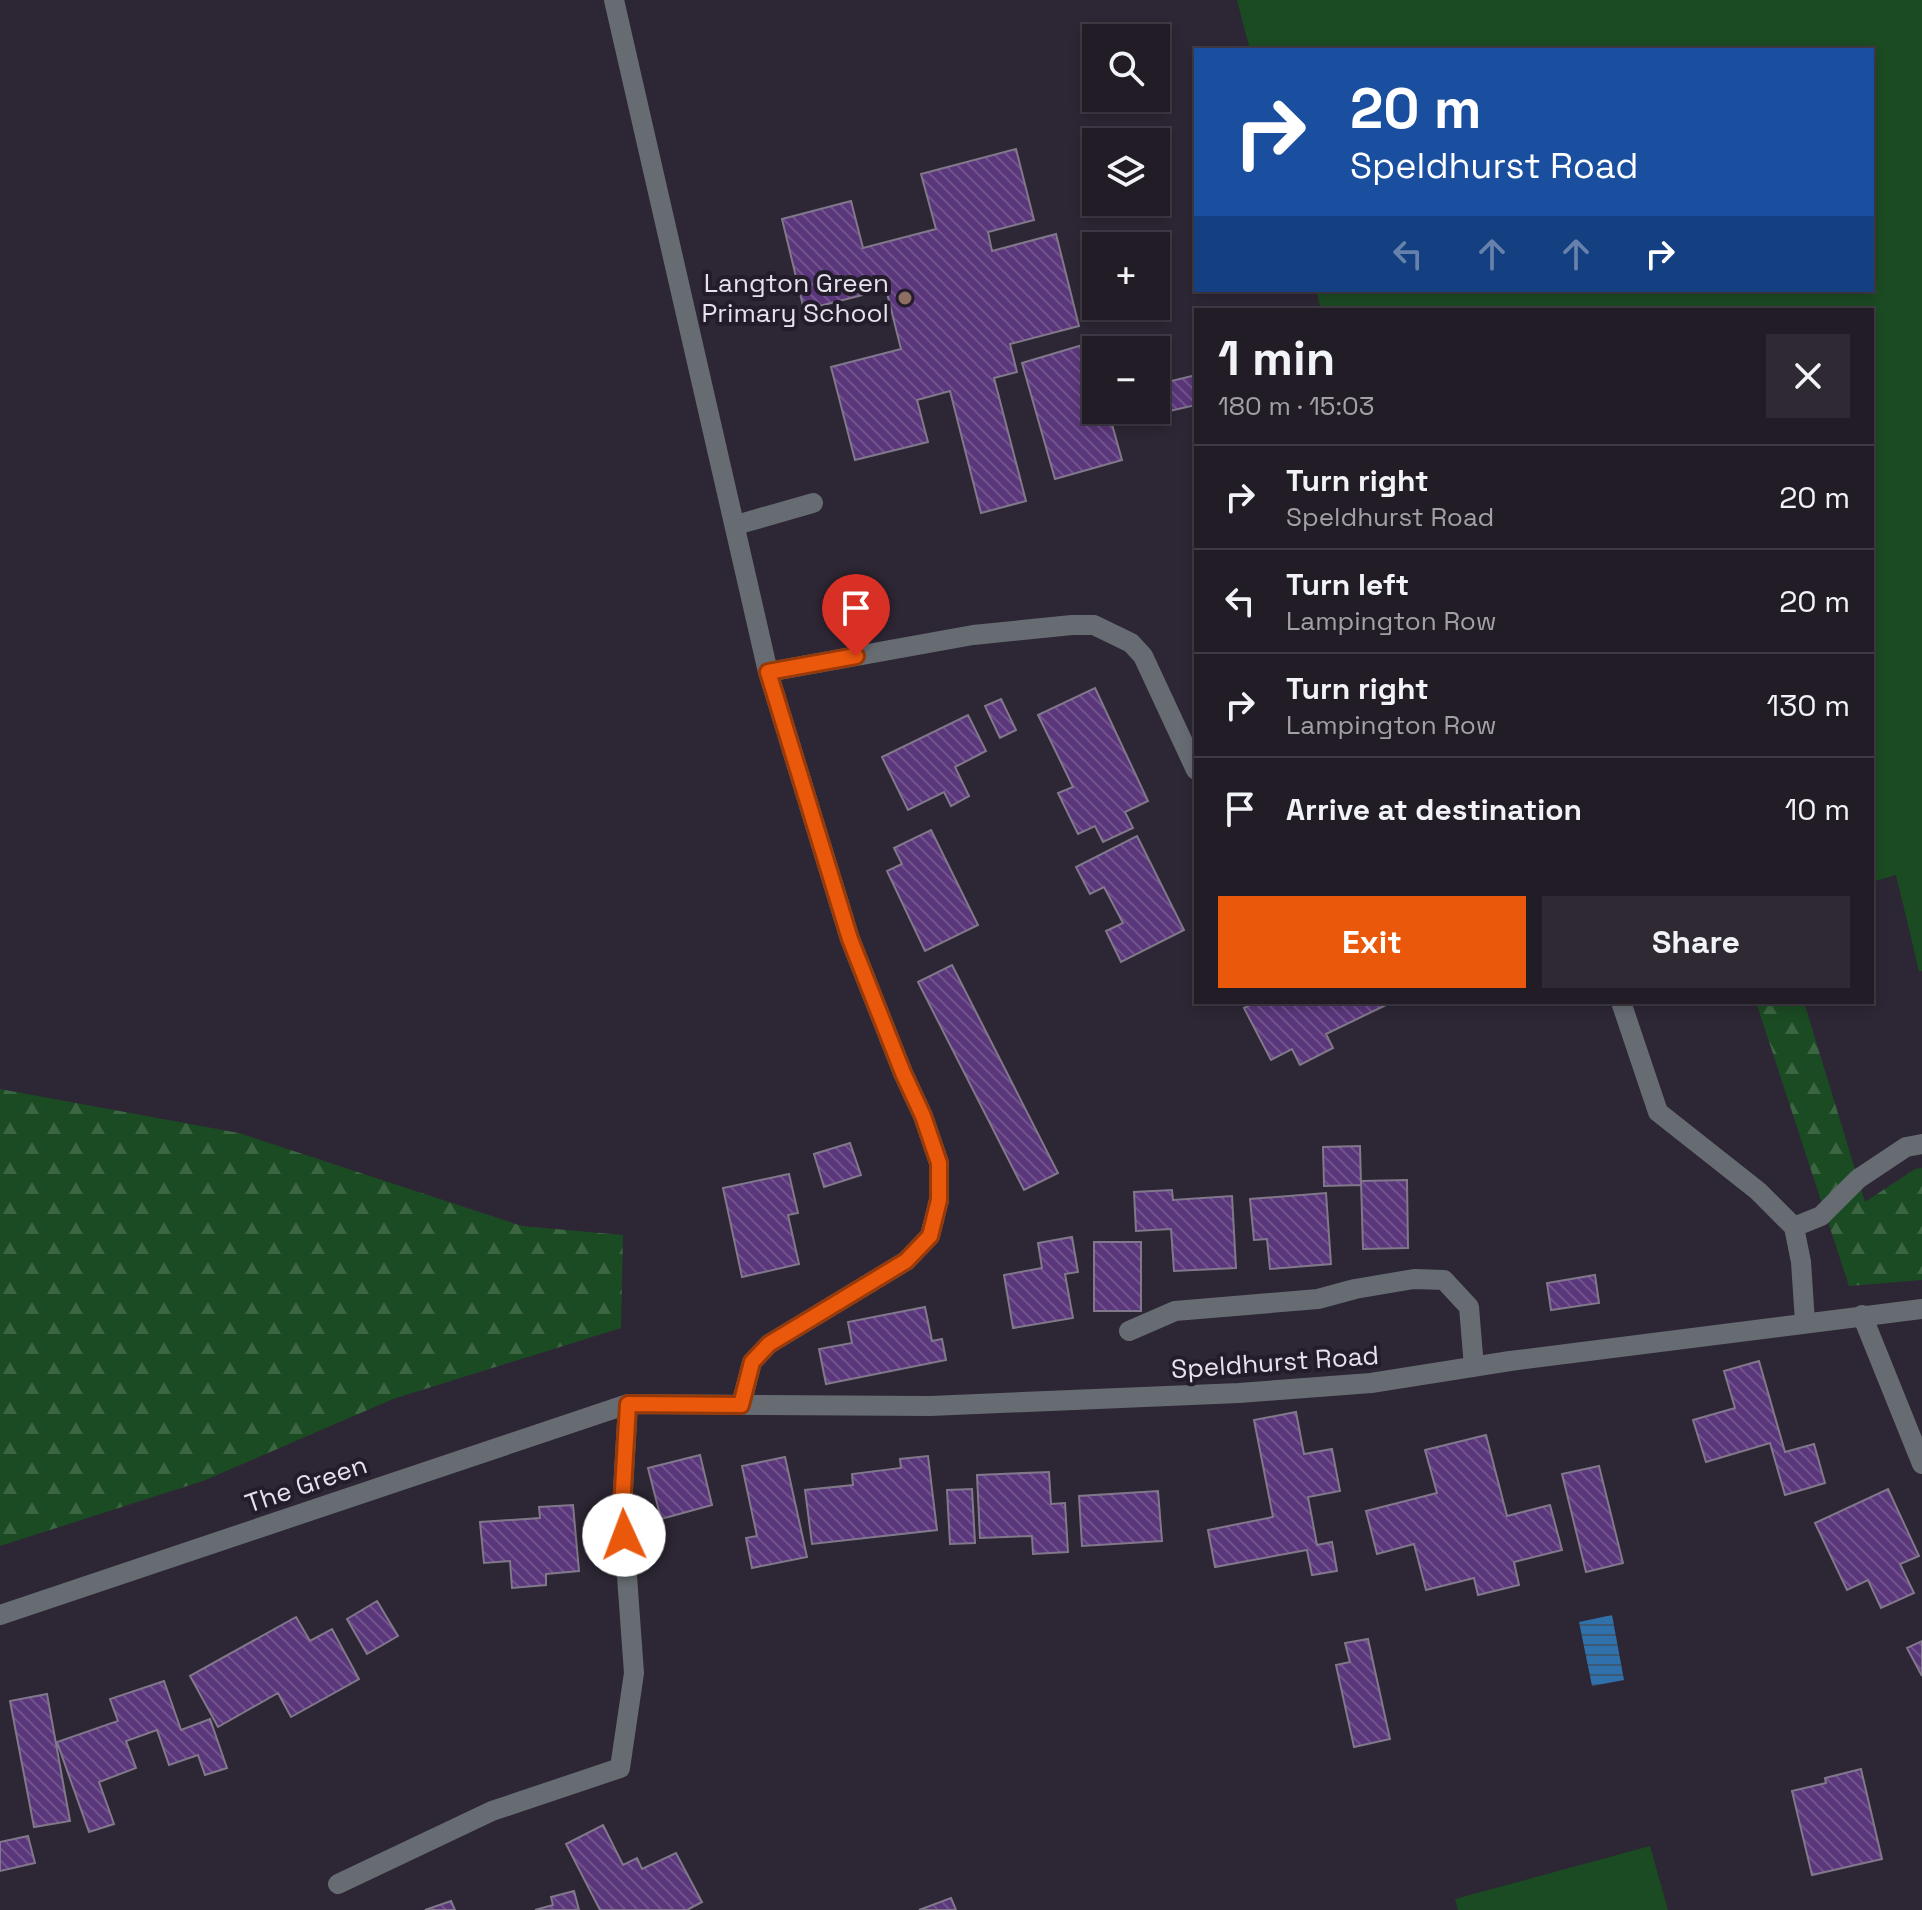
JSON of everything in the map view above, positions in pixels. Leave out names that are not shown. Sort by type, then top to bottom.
[{"type":"street","points":[[614,0],[768,672],[850,939],[923,1116],[939,1163],[939,1200],[930,1236],[906,1261],[769,1344],[752,1362],[741,1405]]},
{"type":"street","points":[[736,525],[813,503]]},
{"type":"street","points":[[768,672],[973,635],[1094,625],[1131,643],[1143,656],[1194,766]]},
{"type":"street","points":[[1622,1004],[1658,1112],[1758,1191],[1794,1227],[1801,1262],[1805,1322]]},
{"type":"street","points":[[1794,1227],[1821,1216],[1858,1179],[1906,1147],[1922,1144]]},
{"type":"street","points":[[1129,1331],[1175,1311],[1318,1299],[1414,1279],[1444,1280],[1469,1307],[1474,1367]]},
{"type":"street","name":"Speldhurst Road","points":[[628,1404],[930,1406],[1239,1393],[1371,1383],[1805,1322],[1922,1309]]},
{"type":"street","points":[[1862,1315],[1922,1464]]},
{"type":"street","points":[[338,1884],[492,1811],[620,1768],[634,1673],[622,1507],[628,1404]]},
{"type":"street","name":"The Green","points":[[0,1615],[628,1404]]},
{"type":"green space","points":[[1237,0],[1922,0],[1922,971],[1919,971],[1896,875],[1874,881],[1874,308],[1320,308],[1316,292],[1874,292],[1874,48],[1249,48]]},
{"type":"green space","points":[[1757,1004],[1805,1004],[1865,1202],[1915,1169],[1922,1168],[1922,1280],[1849,1286]]},
{"type":"green space","points":[[0,1089],[239,1133],[522,1226],[623,1235],[621,1328],[393,1399],[203,1481],[0,1546]]},
{"type":"green space","points":[[1650,1846],[1668,1910],[1458,1910],[1455,1899]]},
{"type":"water","points":[[1612,1615],[1624,1680],[1592,1686],[1579,1622]]},
{"type":"building","points":[[1016,149],[1034,220],[988,232],[992,251],[1056,234],[1079,326],[1010,344],[1017,372],[994,378],[1026,501],[981,513],[950,391],[917,400],[928,442],[855,460],[831,367],[901,349],[886,289],[804,310],[782,219],[851,201],[863,248],[936,229],[921,174]]},
{"type":"building","points":[[1082,345],[1082,424],[1112,424],[1122,460],[1055,479],[1022,363]]},
{"type":"building","points":[[1194,375],[1194,405],[1170,411],[1170,381]]},
{"type":"building","points":[[1095,688],[1148,801],[1125,812],[1133,828],[1103,842],[1095,826],[1078,834],[1058,793],[1073,787],[1038,715]]},
{"type":"building","points":[[1001,699],[1016,730],[1000,738],[985,706]]},
{"type":"building","points":[[968,715],[986,751],[955,767],[969,796],[951,806],[944,792],[908,810],[882,757]]},
{"type":"building","points":[[931,830],[978,925],[925,951],[887,871],[902,864],[894,848]]},
{"type":"building","points":[[1137,836],[1184,930],[1121,962],[1106,931],[1123,923],[1104,887],[1090,894],[1076,867]]},
{"type":"building","points":[[952,965],[1058,1173],[1024,1190],[918,982]]},
{"type":"building","points":[[1252,1004],[1386,1005],[1326,1034],[1333,1048],[1300,1065],[1292,1049],[1271,1060],[1244,1008]]},
{"type":"building","points":[[850,1143],[861,1175],[824,1187],[814,1154]]},
{"type":"building","points":[[1360,1146],[1361,1185],[1324,1186],[1323,1147]]},
{"type":"building","points":[[789,1174],[798,1213],[788,1215],[799,1264],[742,1277],[723,1188]]},
{"type":"building","points":[[1407,1180],[1408,1248],[1363,1249],[1361,1181]]},
{"type":"building","points":[[1172,1190],[1173,1200],[1232,1196],[1236,1268],[1174,1271],[1171,1229],[1136,1231],[1134,1192]]},
{"type":"building","points":[[1326,1193],[1331,1264],[1270,1269],[1267,1239],[1254,1240],[1250,1199]]},
{"type":"building","points":[[1072,1237],[1078,1272],[1065,1274],[1073,1318],[1013,1328],[1004,1275],[1042,1268],[1038,1243]]},
{"type":"building","points":[[1094,1242],[1141,1242],[1141,1311],[1094,1311]]},
{"type":"building","points":[[1595,1275],[1599,1303],[1551,1310],[1547,1283]]},
{"type":"building","points":[[925,1307],[932,1341],[942,1339],[946,1360],[826,1384],[819,1349],[852,1343],[848,1322]]},
{"type":"building","points":[[1759,1361],[1785,1452],[1814,1444],[1825,1483],[1785,1495],[1770,1443],[1706,1462],[1693,1420],[1735,1408],[1724,1371]]},
{"type":"building","points":[[1296,1412],[1304,1454],[1332,1449],[1340,1491],[1308,1497],[1317,1545],[1332,1542],[1337,1571],[1312,1575],[1307,1550],[1215,1567],[1208,1530],[1273,1517],[1254,1420]]},
{"type":"building","points":[[1486,1435],[1507,1516],[1550,1505],[1562,1550],[1514,1562],[1519,1585],[1478,1595],[1474,1578],[1426,1590],[1414,1544],[1377,1554],[1366,1511],[1437,1493],[1425,1450]]},
{"type":"building","points":[[700,1455],[712,1505],[661,1519],[648,1468]]},
{"type":"building","points":[[928,1456],[937,1530],[812,1544],[805,1490],[853,1485],[852,1474],[901,1468],[900,1459]]},
{"type":"building","points":[[785,1457],[807,1557],[752,1568],[746,1538],[757,1536],[742,1466]]},
{"type":"building","points":[[1599,1466],[1623,1563],[1586,1572],[1562,1474]]},
{"type":"building","points":[[1049,1472],[1051,1504],[1065,1503],[1068,1552],[1033,1554],[1032,1536],[980,1538],[977,1475]]},
{"type":"building","points":[[972,1489],[975,1543],[950,1544],[947,1490]]},
{"type":"building","points":[[1888,1489],[1919,1556],[1900,1564],[1914,1593],[1881,1608],[1868,1580],[1847,1590],[1815,1523]]},
{"type":"building","points":[[1158,1491],[1162,1541],[1082,1546],[1079,1496]]},
{"type":"building","points":[[573,1505],[579,1571],[546,1574],[546,1585],[512,1588],[510,1561],[484,1563],[480,1522],[540,1518],[539,1507]]},
{"type":"building","points":[[377,1601],[398,1636],[367,1654],[347,1619]]},
{"type":"building","points":[[296,1617],[310,1641],[332,1629],[359,1679],[291,1717],[278,1693],[218,1727],[190,1676]]},
{"type":"building","points":[[1368,1639],[1390,1739],[1354,1747],[1336,1665],[1350,1662],[1345,1643]]},
{"type":"building","points":[[1922,1641],[1922,1676],[1907,1648]]},
{"type":"building","points":[[164,1681],[181,1730],[210,1719],[227,1768],[205,1775],[198,1755],[169,1765],[157,1730],[126,1741],[136,1768],[99,1782],[114,1824],[89,1832],[57,1742],[118,1721],[110,1699]]},
{"type":"building","points":[[47,1694],[70,1821],[34,1827],[10,1701]]},
{"type":"building","points":[[1861,1769],[1882,1859],[1812,1875],[1792,1791],[1826,1783],[1825,1778]]},
{"type":"building","points":[[603,1825],[623,1865],[637,1858],[642,1869],[676,1853],[702,1902],[687,1910],[600,1910],[566,1844]]},
{"type":"building","points":[[28,1836],[35,1863],[0,1871],[0,1842]]},
{"type":"building","points":[[574,1891],[579,1910],[535,1910],[553,1905],[551,1897]]},
{"type":"building","points":[[951,1898],[956,1910],[919,1910]]},
{"type":"building","points":[[451,1901],[455,1910],[425,1910]]},
{"type":"place","name":"Langton Green Primary School","points":[[905,298]]},
{"type":"route","points":[[624,1535],[622,1507],[628,1404],[741,1405],[752,1362],[769,1344],[906,1261],[930,1236],[939,1200],[939,1163],[923,1116],[850,939],[768,672],[856,656]]}]
